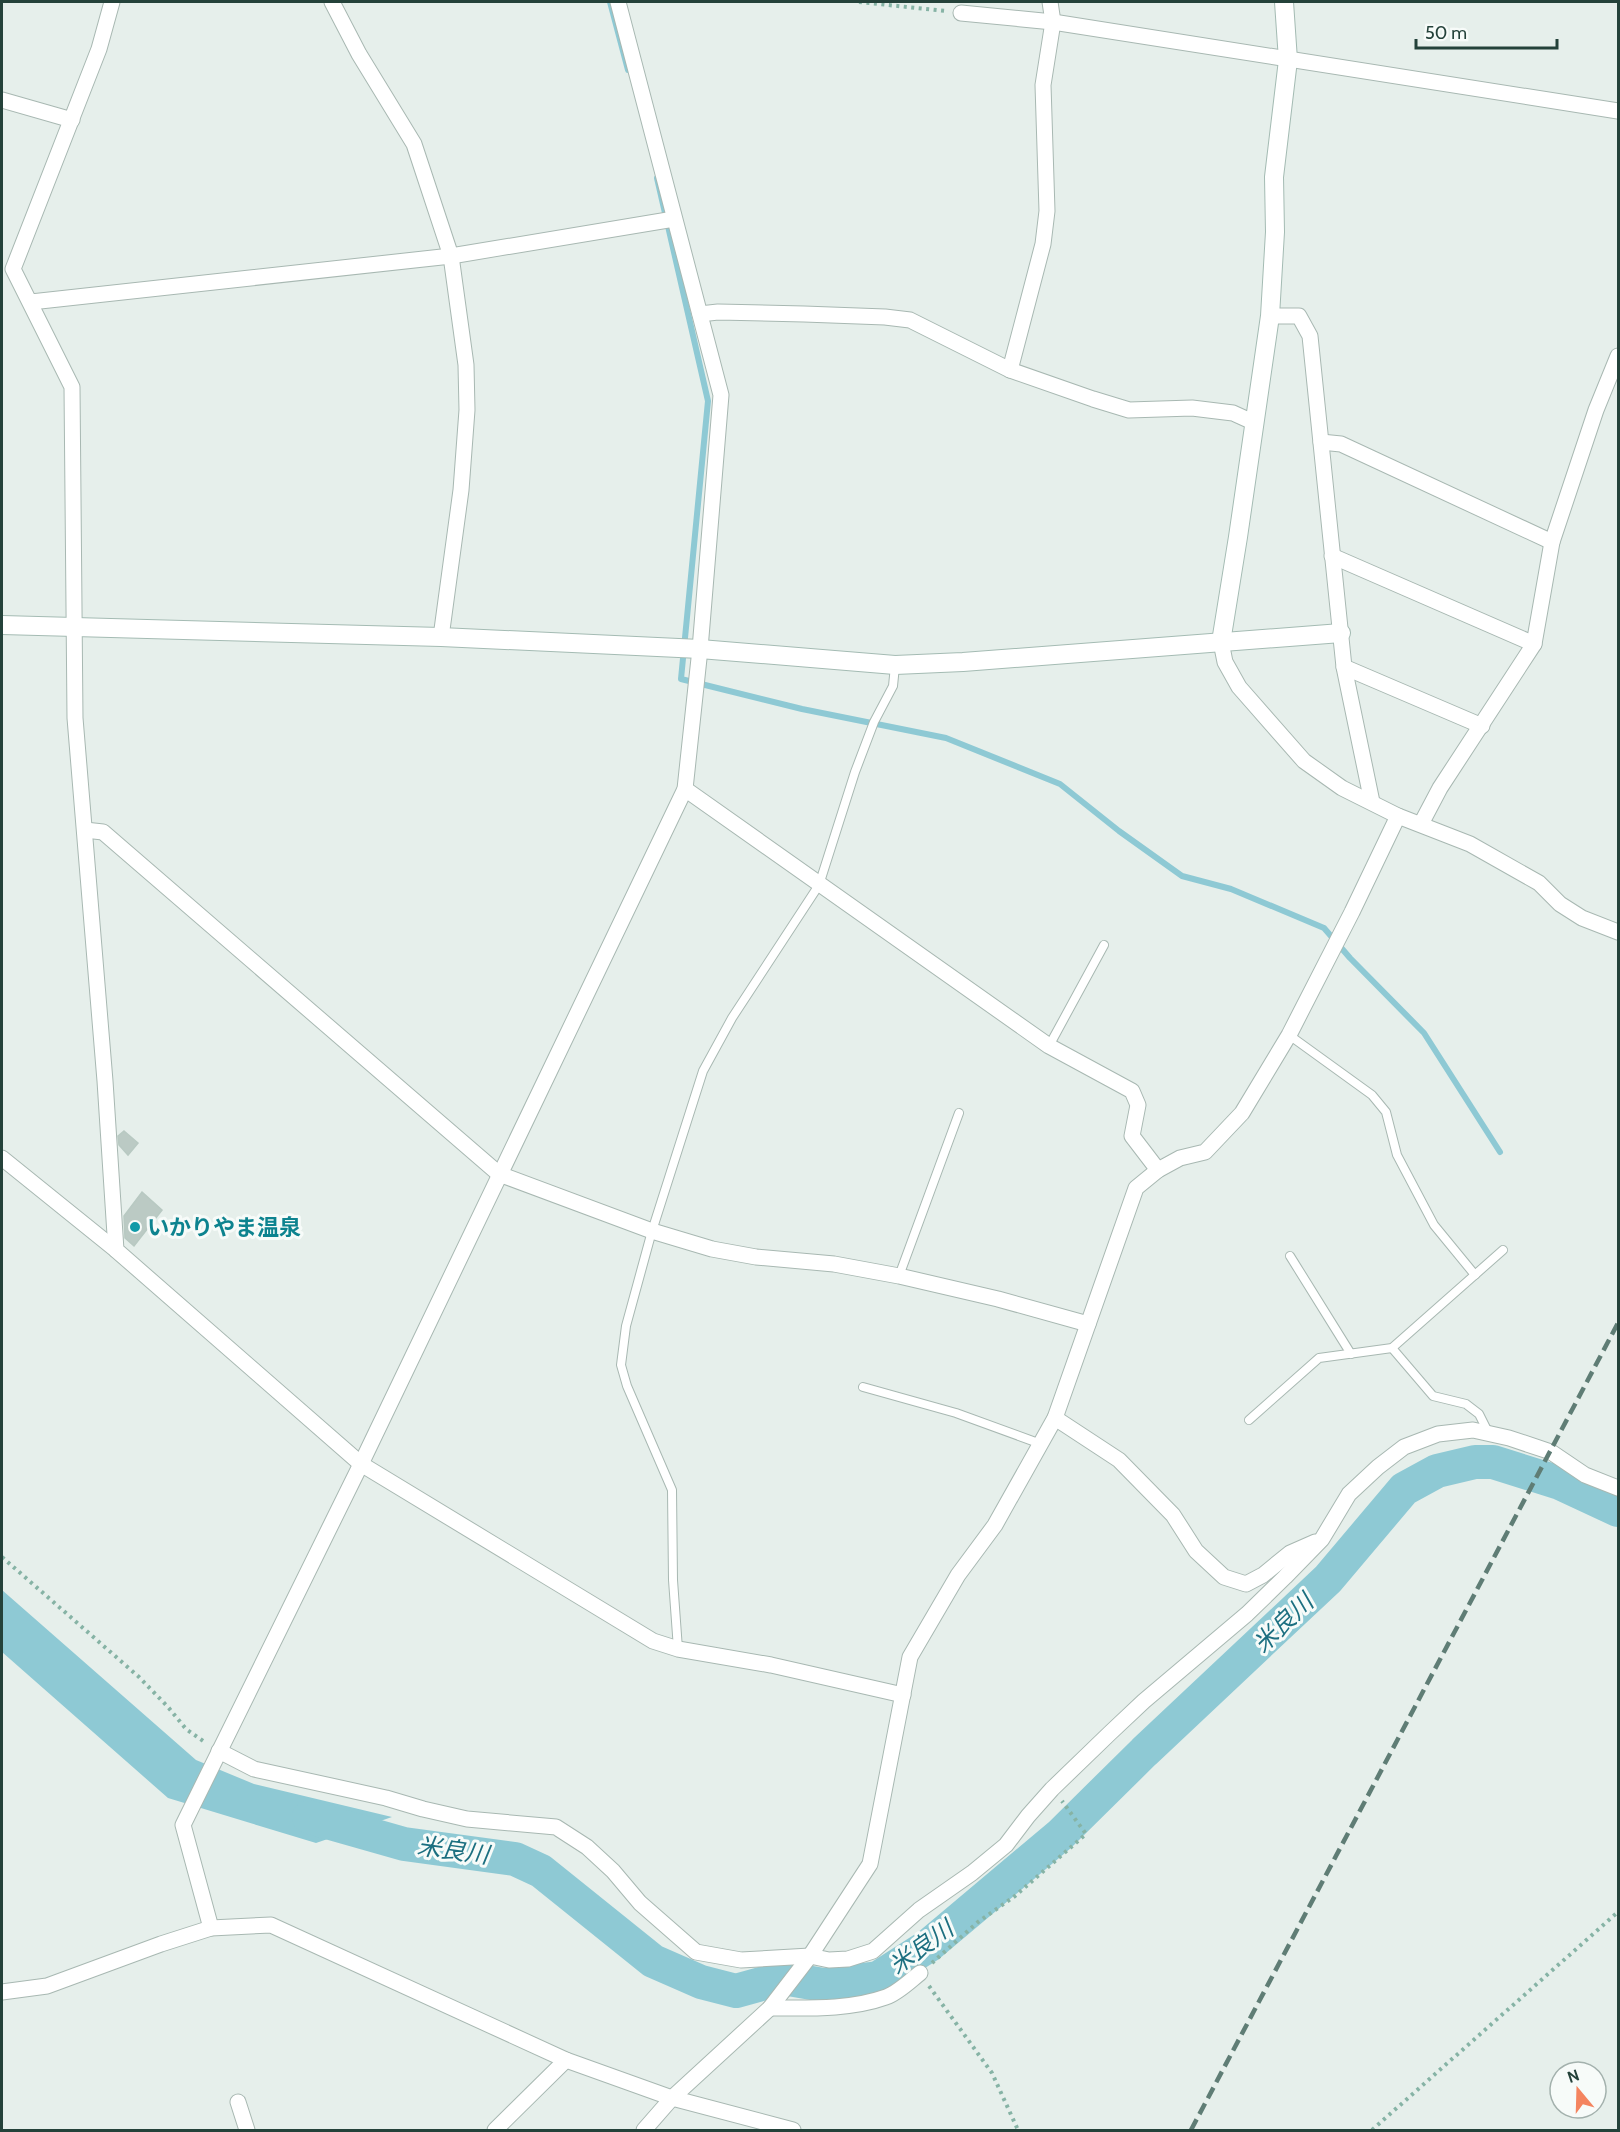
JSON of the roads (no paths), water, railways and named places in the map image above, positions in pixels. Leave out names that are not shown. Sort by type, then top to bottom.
[{"type":"street","points":[[112,2],[99,49],[13,269],[72,387],[75,718],[105,1082],[116,1250]]},
{"type":"street","points":[[332,2],[359,54],[414,144],[451,256],[466,365],[467,410],[460,490],[441,637]]},
{"type":"street","points":[[212,1928],[183,1825],[361,1464],[685,789],[700,649],[722,395],[618,2]]},
{"type":"street","points":[[1010,370],[1043,243],[1047,211],[1043,85],[1053,22],[1050,2]]},
{"type":"street","points":[[1284,2],[1288,60],[1274,177],[1275,232],[1270,316],[1221,642],[1225,662],[1239,687],[1304,761],[1342,789],[1398,816],[1470,844],[1539,883],[1560,904],[1582,918],[1618,932]]},
{"type":"street","points":[[961,13],[1053,22],[1618,111]]},
{"type":"street","points":[[2,100],[72,120]]},
{"type":"street","points":[[31,302],[451,256],[674,219]]},
{"type":"street","points":[[700,314],[718,312],[804,314],[910,320],[1010,370],[1130,410],[1191,408],[1233,413],[1255,423]]},
{"type":"street","points":[[1270,316],[1299,316],[1310,336],[1344,667],[1372,802]]},
{"type":"street","points":[[1421,824],[1440,788],[1534,644],[1552,542],[1596,410],[1618,356]]},
{"type":"street","points":[[1321,442],[1341,444],[1552,542]]},
{"type":"street","points":[[1332,556],[1534,644]]},
{"type":"street","points":[[2,625],[441,637],[700,649],[895,665],[1341,633]]},
{"type":"street","points":[[1344,667],[1482,726]]},
{"type":"street","points":[[685,789],[1049,1046],[1132,1091],[1138,1105],[1132,1136],[1158,1170]]},
{"type":"street","points":[[645,2130],[672,2098],[770,2008],[810,1956],[870,1863],[910,1658],[958,1575],[995,1525],[1055,1418],[1136,1188],[1158,1170],[1180,1158],[1205,1152],[1242,1113],[1289,1035],[1398,816]]},
{"type":"street","points":[[85,830],[103,832],[499,1174],[652,1231],[712,1249],[756,1257],[834,1264],[899,1276],[999,1299],[1088,1324]]},
{"type":"street","points":[[2,1158],[116,1250],[361,1464],[653,1641],[678,1649],[771,1665],[903,1695]]},
{"type":"street","points":[[1055,1418],[1119,1460],[1173,1515],[1196,1551],[1224,1577],[1246,1584],[1263,1575],[1290,1553],[1322,1539]]},
{"type":"street","points":[[219,1751],[254,1769],[386,1798],[467,1819],[556,1827],[587,1847],[613,1871],[640,1903],[696,1952],[741,1960],[810,1956],[830,1960],[848,1959],[873,1952],[919,1910],[972,1873],[1006,1845],[1052,1789],[1144,1701],[1246,1614],[1322,1539],[1349,1494],[1404,1447],[1438,1434],[1473,1430],[1489,1433],[1551,1452],[1585,1475],[1618,1488]]},
{"type":"street","points":[[2,1992],[47,1986],[161,1944],[212,1928],[271,1926],[566,2060],[672,2098],[793,2130]]},
{"type":"street","points":[[770,2008],[830,2006],[888,1997],[920,1973]]},
{"type":"street","points":[[495,2130],[566,2060]]},
{"type":"street","points":[[238,2102],[247,2130]]},
{"type":"lane","points":[[678,1649],[673,1580],[672,1490],[627,1386],[621,1365],[626,1326],[652,1231],[703,1071],[732,1018],[819,885],[855,772],[874,722],[893,686],[895,665]]},
{"type":"lane","points":[[1049,1046],[1104,945]]},
{"type":"lane","points":[[1289,1035],[1372,1095],[1386,1112],[1397,1155],[1434,1225],[1475,1275]]},
{"type":"lane","points":[[899,1276],[959,1113]]},
{"type":"lane","points":[[1249,1419],[1319,1358],[1392,1348],[1503,1250]]},
{"type":"lane","points":[[1290,1256],[1351,1354]]},
{"type":"lane","points":[[1392,1348],[1434,1396],[1466,1404],[1479,1414],[1489,1433]]},
{"type":"lane","points":[[862,1387],[956,1413],[1041,1444]]},
{"type":"water","points":[[2,1590],[196,1760],[254,1784],[392,1817],[316,1843],[168,1798],[2,1652]]},
{"type":"waterway","points":[[610,2],[628,70]]},
{"type":"waterway","points":[[657,178],[708,401],[681,679],[802,709],[946,738],[1060,784],[1119,831],[1182,876],[1231,889],[1324,928],[1350,958],[1424,1033],[1500,1152]]},
{"type":"waterway","name":"米良川","points":[[309,1817],[404,1844],[515,1859],[541,1871],[653,1961],[701,1982],[736,1991],[783,1978],[823,1985],[878,1978],[928,1946],[1060,1835],[1144,1752],[1328,1579],[1404,1489],[1437,1471],[1475,1462],[1493,1462],[1560,1483],[1618,1510]]},
{"type":"railway","points":[[1191,2130],[1618,1323]]},
{"type":"place","name":"いかりやま温泉","points":[[135,1227]]}]
